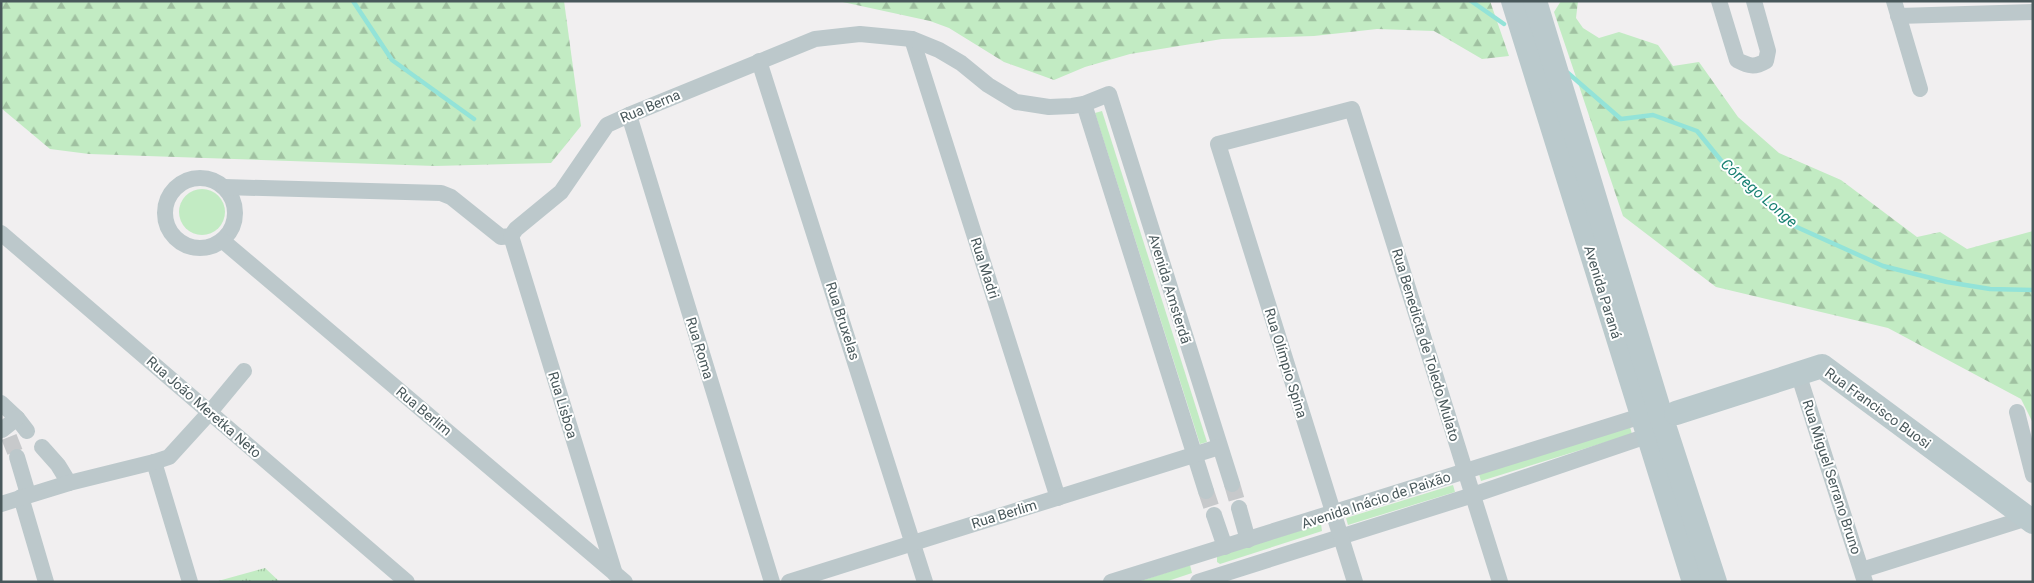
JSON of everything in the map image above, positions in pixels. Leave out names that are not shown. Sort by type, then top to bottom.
[{"type":"main road","name":"Avenida Paraná","points":[[1513,1],[1715,582]]},
{"type":"main road","name":"Avenida Paraná","points":[[1535,1],[1658,420],[1694,582]]},
{"type":"main road","name":"Rua Francisco Buosi","points":[[1658,420],[1822,366],[2031,518]]},
{"type":"street","points":[[1718,1],[1737,60],[1749,66],[1757,66],[1766,61],[1768,50],[1754,1]]},
{"type":"street","points":[[1920,89],[1896,9],[2033,12]]},
{"type":"street","name":"Rua Berna","points":[[511,236],[516,229],[561,192],[607,126],[629,115],[815,39],[860,34],[912,39],[939,50],[961,63],[988,85],[1016,102],[1049,107],[1084,104],[1109,94]]},
{"type":"street","name":"Rua Madri","points":[[912,39],[1058,498]]},
{"type":"street","name":"Rua Bruxelas","points":[[759,61],[926,582]]},
{"type":"street","name":"Avenida Amsterdã","points":[[1109,94],[1232,484]]},
{"type":"street","name":"Avenida Amsterdã","points":[[1084,104],[1206,491]]},
{"type":"street","name":"Rua Benedicta de Toledo Mulato","points":[[1218,144],[1352,109],[1500,582]]},
{"type":"street","name":"Rua Roma","points":[[629,115],[772,582]]},
{"type":"street","name":"Rua Olímpio Spina","points":[[1218,144],[1355,582]]},
{"type":"street","points":[[202,178],[214,180],[224,187],[234,204],[236,214],[234,224],[224,240],[213,247],[206,248],[188,247],[177,241],[169,231],[165,219],[165,206],[170,195],[178,185],[189,179],[202,178]]},
{"type":"street","points":[[224,187],[442,193],[501,236],[511,236]]},
{"type":"street","name":"Rua João Meretka Neto","points":[[1,233],[407,582]]},
{"type":"street","name":"Rua Lisboa","points":[[511,236],[620,578]]},
{"type":"street","name":"Rua Berlim","points":[[224,240],[620,578]]},
{"type":"street","points":[[1,504],[69,483],[170,457],[244,371]]},
{"type":"street","name":"Rua Miguel Serrano Bruno","points":[[1798,373],[1864,576]]},
{"type":"street","points":[[1,403],[22,424],[4,433]]},
{"type":"street","points":[[2016,412],[2033,475]]},
{"type":"street","name":"Avenida Inácio de Paixão","points":[[1111,582],[1466,472],[1658,420]]},
{"type":"street","name":"Avenida Inácio de Paixão","points":[[1205,581],[1473,494],[1658,420]]},
{"type":"street","points":[[42,447],[58,465],[69,483]]},
{"type":"street","name":"Rua Berlim","points":[[789,582],[1219,447]]},
{"type":"street","points":[[17,457],[24,496],[46,582]]},
{"type":"street","points":[[154,462],[190,582]]},
{"type":"street","points":[[1239,508],[1248,540]]},
{"type":"street","points":[[1214,515],[1225,547]]},
{"type":"street","points":[[1864,576],[2031,518]]},
{"type":"street","points":[[1200,554],[1205,581]]},
{"type":"green space","points":[[1,1],[564,1],[581,126],[551,163],[435,166],[89,154],[50,149],[1,108]]},
{"type":"green space","points":[[838,1],[1490,1],[1509,56],[1482,59],[1434,31],[1377,29],[1314,36],[1222,39],[1130,54],[1085,67],[1054,80],[1004,62],[949,28],[930,21]]},
{"type":"green space","points":[[1561,1],[1578,1],[1576,18],[1583,28],[1599,38],[1619,32],[1658,45],[1673,66],[1699,62],[1738,117],[1779,153],[1841,180],[1917,237],[1940,232],[1967,249],[2033,231],[2033,423],[2021,399],[1888,328],[1716,287],[1623,216],[1554,12]]},
{"type":"green space","points":[[1102,111],[1207,442],[1200,444],[1095,113]]},
{"type":"green space","points":[[197,189],[207,189],[221,199],[225,212],[221,225],[215,231],[207,235],[197,235],[183,225],[179,217],[179,207],[189,193]]},
{"type":"green space","points":[[1630,427],[1632,434],[1481,481],[1479,474]]},
{"type":"green space","points":[[1453,485],[1455,492],[1348,525],[1346,518]]},
{"type":"green space","points":[[1321,524],[1322,531],[1220,564],[1217,562],[1217,556]]},
{"type":"green space","points":[[1190,565],[1192,573],[1165,582],[1137,582]]},
{"type":"green space","points":[[265,568],[280,582],[218,581]]},
{"type":"waterway","points":[[353,1],[392,60],[474,119]]},
{"type":"waterway","name":"Córrego Longe","points":[[1471,1],[1504,24]]},
{"type":"waterway","name":"Córrego Longe","points":[[1568,73],[1621,119],[1653,115],[1697,131],[1728,169],[1790,224],[1883,266],[1947,282],[1990,289],[2033,290]]},
{"type":"tunnel","points":[[9,437],[17,457]]},
{"type":"tunnel","points":[[1232,484],[1239,508]]},
{"type":"tunnel","points":[[1206,491],[1214,515]]}]
